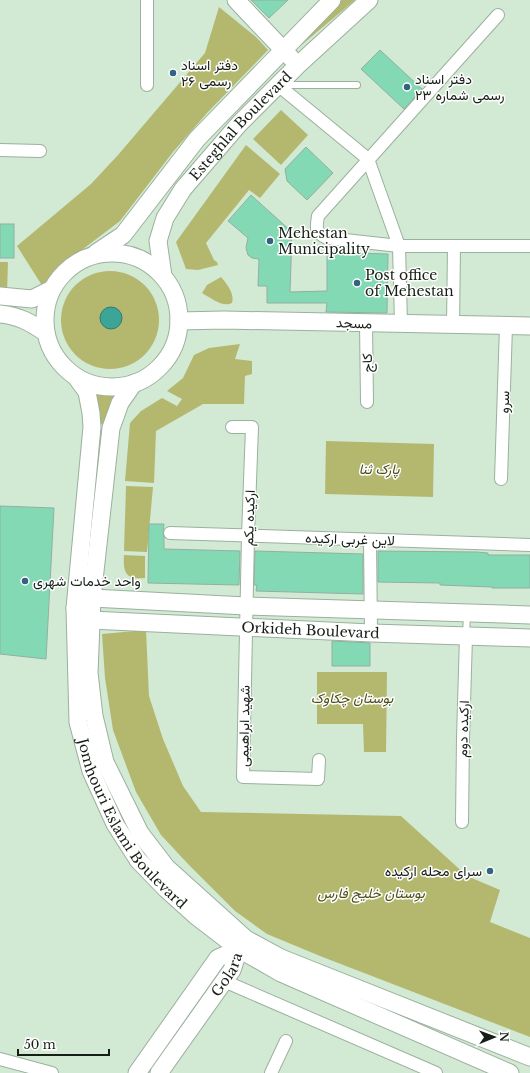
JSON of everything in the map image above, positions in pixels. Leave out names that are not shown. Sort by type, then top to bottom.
[{"type":"street","points":[[147,0],[147,85]]},
{"type":"street","points":[[236,0],[282,50],[298,65]]},
{"type":"street","name":"Esteghlal Boulevard","points":[[92,255],[123,235],[197,139],[332,0]]},
{"type":"street","name":"Esteghlal Boulevard","points":[[163,276],[158,241],[165,218],[183,189],[239,124],[298,65],[369,0]]},
{"type":"street","points":[[498,15],[318,216],[316,229],[320,235],[327,238],[399,246],[529,246]]},
{"type":"street","points":[[278,85],[368,159],[399,246],[401,324]]},
{"type":"street","points":[[0,150],[40,151]]},
{"type":"street","points":[[453,326],[454,246]]},
{"type":"street","points":[[108,252],[123,253],[138,258],[163,276],[172,290],[177,305],[179,321],[176,337],[170,353],[148,376],[134,383],[119,387],[104,387],[90,384],[76,377],[56,358],[50,346],[46,332],[45,310],[52,289],[59,278],[69,268],[80,260],[92,255],[108,252]]},
{"type":"street","points":[[0,296],[32,299],[52,289]]},
{"type":"street","points":[[0,314],[11,315],[28,321],[46,332]]},
{"type":"street","name":"مسجد","points":[[179,321],[224,320],[453,326],[530,326]]},
{"type":"street","name":"کاج","points":[[366,323],[368,402]]},
{"type":"street","name":"سرو","points":[[501,479],[506,326]]},
{"type":"street","name":"Jomhouri Eslami Boulevard","points":[[76,377],[87,392],[92,427],[75,608],[78,722],[91,771],[115,824],[138,860],[166,889],[196,916],[242,944],[281,973],[510,1073]]},
{"type":"street","name":"Jomhouri Eslami Boulevard","points":[[134,383],[120,403],[111,428],[90,620],[89,673],[94,716],[105,762],[140,833],[166,867],[242,944],[530,1057]]},
{"type":"street","name":"ارکیده یکم","points":[[232,427],[252,427],[246,628]]},
{"type":"street","name":"لاین غربی ارکیده","points":[[170,533],[530,545]]},
{"type":"street","points":[[370,540],[371,633]]},
{"type":"street","points":[[90,620],[75,608],[92,598]]},
{"type":"street","name":"Orkideh Boulevard","points":[[92,598],[371,611],[530,615]]},
{"type":"street","name":"Orkideh Boulevard","points":[[90,620],[246,628],[530,638]]},
{"type":"street","name":"شهید ابراهیمی","points":[[246,628],[243,777],[318,779],[319,760]]},
{"type":"street","name":"ارکیده دوم","points":[[462,822],[466,636]]},
{"type":"street","name":"Golara","points":[[159,1073],[232,970],[242,944]]},
{"type":"street","name":"Golara","points":[[137,1073],[218,958],[242,944]]},
{"type":"street","points":[[224,981],[436,1073]]},
{"type":"street","points":[[271,1073],[286,1041]]},
{"type":"street","points":[[0,1059],[52,1073]]},
{"type":"lane","points":[[278,85],[357,86]]},
{"type":"lane","points":[[466,636],[467,613]]},
{"type":"green space","points":[[341,0],[355,0],[292,53]]},
{"type":"green space","points":[[219,7],[256,37],[268,50],[207,113],[173,152],[120,221],[70,259],[43,287],[17,246],[91,184],[118,155],[205,53]]},
{"type":"green space","points":[[281,110],[308,135],[281,165],[253,139]]},
{"type":"green space","points":[[246,145],[280,174],[260,198],[249,190],[206,243],[218,265],[198,270],[186,269],[176,242]]},
{"type":"green space","points":[[0,262],[8,262],[7,293],[0,292]]},
{"type":"green space","points":[[110,271],[129,274],[145,285],[156,301],[159,320],[156,339],[145,355],[129,366],[110,369],[91,366],[75,355],[64,339],[61,320],[64,301],[75,285],[91,274]]},
{"type":"green space","points":[[221,277],[231,293],[233,300],[232,303],[221,303],[202,293],[207,285]]},
{"type":"green space","points":[[240,344],[235,359],[252,361],[252,374],[245,376],[244,404],[203,404],[156,431],[154,483],[125,481],[130,423],[141,411],[162,398],[177,406],[182,399],[167,391],[183,378],[194,355],[209,348]]},
{"type":"green space","points":[[94,391],[118,392],[106,424],[98,424]]},
{"type":"green space","name":"پارک ثنا","points":[[326,441],[434,444],[433,497],[325,494]]},
{"type":"green space","points":[[126,486],[153,487],[147,552],[124,551]]},
{"type":"green space","points":[[124,555],[145,556],[145,578],[133,578],[127,574],[124,566]]},
{"type":"green space","name":"بوستان خلیج فارس","points":[[146,630],[149,696],[163,739],[183,786],[201,812],[401,816],[467,876],[500,890],[490,922],[530,938],[530,1037],[267,934],[235,911],[189,865],[161,835],[136,792],[113,730],[105,678],[102,634]]},
{"type":"green space","name":"بوستان چکاوک","points":[[317,672],[387,672],[386,752],[364,752],[363,724],[317,724]]},
{"type":"water","points":[[111,307],[119,310],[122,318],[119,326],[111,329],[103,326],[100,318],[103,310]]},
{"type":"building","points":[[251,0],[288,0],[269,18]]},
{"type":"building","points":[[380,50],[422,89],[404,109],[361,69]]},
{"type":"building","points":[[306,147],[333,173],[307,200],[287,181],[285,169]]},
{"type":"building","points":[[251,195],[292,232],[290,292],[327,291],[327,252],[388,254],[387,313],[326,312],[327,303],[267,303],[267,286],[258,286],[259,259],[252,258],[248,255],[246,248],[248,238],[228,221]]},
{"type":"building","points":[[0,224],[14,224],[14,258],[0,258]]},
{"type":"building","name":"واحد خدمات شهری","points":[[0,506],[54,508],[46,659],[0,654]]},
{"type":"building","points":[[149,524],[164,524],[164,549],[240,551],[239,585],[148,583]]},
{"type":"building","points":[[255,551],[363,554],[363,594],[256,591],[257,585],[254,585]]},
{"type":"building","points":[[378,551],[477,552],[488,553],[488,555],[530,555],[530,588],[492,588],[440,585],[440,583],[378,582]]},
{"type":"building","points":[[332,641],[370,643],[370,666],[332,666]]},
{"type":"place","name":"دفتر اسناد رسمی ۲۶","points":[[173,73]]},
{"type":"place","name":"دفتر اسناد رسمی شماره ۲۳","points":[[407,87]]},
{"type":"place","name":"Mehestan Municipality","points":[[270,241]]},
{"type":"place","name":"Post office of Mehestan","points":[[357,283]]},
{"type":"place","name":"واحد خدمات شهری","points":[[25,581]]},
{"type":"place","name":"سرای محله ارکیده","points":[[490,871]]}]
